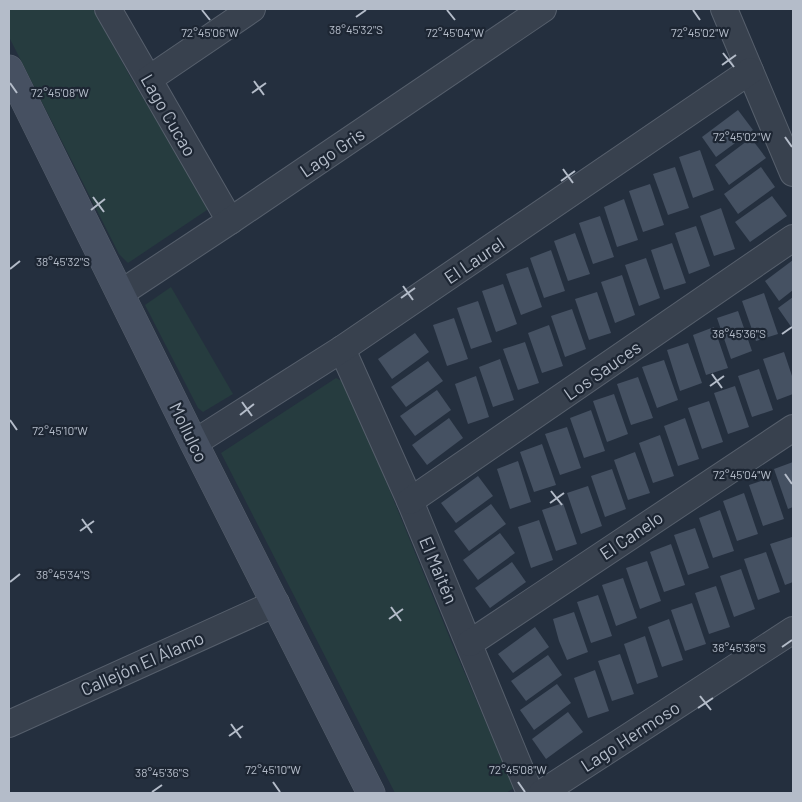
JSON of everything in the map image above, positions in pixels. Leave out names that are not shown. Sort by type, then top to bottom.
[{"type":"street","name":"Lago Cucao","points":[[108,9],[230,221]]},
{"type":"street","points":[[149,79],[252,9]]},
{"type":"street","name":"Lago Gris","points":[[121,293],[542,9]]},
{"type":"street","points":[[724,9],[793,173]]},
{"type":"street","name":"Mollulco","points":[[9,69],[194,443],[372,793]]},
{"type":"street","name":"El Laurel","points":[[194,443],[342,349],[750,71]]},
{"type":"street","name":"Los Sauces","points":[[410,501],[793,238]]},
{"type":"street","name":"El Maitén","points":[[342,349],[410,501],[470,643],[530,793]]},
{"type":"street","name":"El Canelo","points":[[470,643],[793,428]]},
{"type":"street","name":"Callejón El Álamo","points":[[9,724],[276,603]]},
{"type":"street","name":"Lago Hermoso","points":[[542,793],[793,630]]},
{"type":"green space","points":[[9,9],[93,9],[132,80],[210,208],[128,263],[119,254],[9,37]]},
{"type":"green space","points":[[171,287],[233,394],[203,412],[198,408],[145,305]]},
{"type":"green space","points":[[336,378],[346,383],[451,641],[514,788],[506,793],[395,793],[221,453]]},
{"type":"building","points":[[738,110],[753,130],[716,157],[702,137]]},
{"type":"building","points":[[751,138],[766,158],[729,185],[715,165]]},
{"type":"building","points":[[700,150],[714,190],[693,198],[679,157]]},
{"type":"building","points":[[675,167],[689,208],[668,215],[653,174]]},
{"type":"building","points":[[761,167],[775,187],[738,214],[724,194]]},
{"type":"building","points":[[650,184],[664,225],[643,232],[629,191]]},
{"type":"building","points":[[772,196],[787,216],[750,242],[735,222]]},
{"type":"building","points":[[624,199],[638,240],[617,247],[604,207]]},
{"type":"building","points":[[721,208],[735,249],[714,256],[700,216]]},
{"type":"building","points":[[600,216],[614,257],[593,264],[579,223]]},
{"type":"building","points":[[696,226],[710,266],[689,274],[675,233]]},
{"type":"building","points":[[575,233],[590,274],[568,281],[554,241]]},
{"type":"building","points":[[672,243],[686,283],[664,290],[651,250]]},
{"type":"building","points":[[551,250],[565,291],[544,298],[530,258]]},
{"type":"building","points":[[646,258],[660,298],[639,306],[625,265]]},
{"type":"building","points":[[793,260],[793,290],[779,301],[765,281]]},
{"type":"building","points":[[528,267],[542,307],[521,315],[506,274]]},
{"type":"building","points":[[622,275],[635,315],[615,323],[601,282]]},
{"type":"building","points":[[503,284],[517,324],[496,332],[482,291]]},
{"type":"building","points":[[597,292],[611,333],[589,340],[575,299]]},
{"type":"building","points":[[764,293],[778,334],[756,341],[742,301]]},
{"type":"building","points":[[793,297],[793,328],[792,328],[778,308]]},
{"type":"building","points":[[478,301],[492,342],[471,349],[457,308]]},
{"type":"building","points":[[572,309],[586,349],[565,357],[551,316]]},
{"type":"building","points":[[738,311],[752,351],[731,359],[717,318]]},
{"type":"building","points":[[454,318],[468,359],[447,366],[433,325]]},
{"type":"building","points":[[549,325],[563,366],[542,373],[528,333]]},
{"type":"building","points":[[714,327],[728,368],[706,375],[693,335]]},
{"type":"building","points":[[415,333],[429,352],[392,379],[378,359]]},
{"type":"building","points":[[525,342],[539,383],[518,390],[503,349]]},
{"type":"building","points":[[688,343],[702,383],[680,391],[667,350]]},
{"type":"building","points":[[784,352],[793,379],[793,394],[777,400],[763,359]]},
{"type":"building","points":[[500,359],[514,400],[493,407],[479,367]]},
{"type":"building","points":[[664,360],[678,400],[657,408],[642,367]]},
{"type":"building","points":[[428,361],[443,381],[406,407],[391,387]]},
{"type":"building","points":[[759,369],[773,410],[752,417],[738,376]]},
{"type":"building","points":[[476,376],[489,417],[468,424],[455,384]]},
{"type":"building","points":[[638,377],[653,418],[631,425],[617,384]]},
{"type":"building","points":[[735,386],[749,427],[728,434],[714,393]]},
{"type":"building","points":[[437,390],[451,410],[415,436],[400,416]]},
{"type":"building","points":[[614,394],[628,434],[607,442],[593,401]]},
{"type":"building","points":[[709,401],[723,442],[702,449],[688,408]]},
{"type":"building","points":[[591,410],[605,451],[584,458],[570,418]]},
{"type":"building","points":[[449,418],[463,438],[427,465],[412,445]]},
{"type":"building","points":[[685,418],[699,459],[678,466],[664,426]]},
{"type":"building","points":[[567,427],[581,468],[560,475],[545,434]]},
{"type":"building","points":[[660,435],[674,476],[653,483],[639,443]]},
{"type":"building","points":[[542,444],[556,485],[534,492],[520,452]]},
{"type":"building","points":[[635,452],[650,493],[628,500],[614,460]]},
{"type":"building","points":[[518,461],[531,502],[510,509],[497,469]]},
{"type":"building","points":[[793,462],[793,507],[788,509],[774,469]]},
{"type":"building","points":[[612,469],[626,509],[605,517],[591,476]]},
{"type":"building","points":[[478,476],[493,496],[456,523],[441,503]]},
{"type":"building","points":[[770,478],[784,519],[763,526],[749,485]]},
{"type":"building","points":[[588,486],[602,526],[581,534],[567,493]]},
{"type":"building","points":[[744,493],[758,534],[737,541],[723,501]]},
{"type":"building","points":[[563,503],[577,544],[556,551],[542,510]]},
{"type":"building","points":[[491,504],[506,524],[469,551],[454,531]]},
{"type":"building","points":[[720,510],[734,551],[713,558],[699,518]]},
{"type":"building","points":[[539,520],[553,560],[531,568],[518,527]]},
{"type":"building","points":[[695,528],[709,568],[688,575],[674,535]]},
{"type":"building","points":[[500,533],[515,553],[478,580],[463,560]]},
{"type":"building","points":[[792,537],[793,582],[785,585],[770,544]]},
{"type":"building","points":[[671,544],[685,585],[664,592],[650,552]]},
{"type":"building","points":[[766,552],[780,592],[758,600],[744,559]]},
{"type":"building","points":[[647,561],[661,601],[640,609],[626,568]]},
{"type":"building","points":[[512,562],[526,582],[490,608],[475,588]]},
{"type":"building","points":[[741,569],[755,609],[734,617],[720,576]]},
{"type":"building","points":[[623,578],[637,618],[616,626],[602,585]]},
{"type":"building","points":[[716,586],[730,627],[709,634],[695,593]]},
{"type":"building","points":[[598,595],[612,636],[591,643],[577,602]]},
{"type":"building","points":[[692,603],[706,644],[685,651],[671,610]]},
{"type":"building","points":[[574,612],[588,652],[567,660],[553,619]]},
{"type":"building","points":[[669,619],[683,660],[662,667],[648,627]]},
{"type":"building","points":[[535,627],[549,647],[513,673],[498,654]]},
{"type":"building","points":[[645,636],[658,677],[637,684],[624,644]]},
{"type":"building","points":[[620,654],[634,694],[612,701],[598,661]]},
{"type":"building","points":[[548,655],[562,675],[526,701],[511,681]]},
{"type":"building","points":[[595,670],[609,711],[588,718],[574,678]]},
{"type":"building","points":[[557,684],[571,703],[534,730],[520,710]]},
{"type":"building","points":[[568,712],[583,732],[546,759],[532,739]]}]
